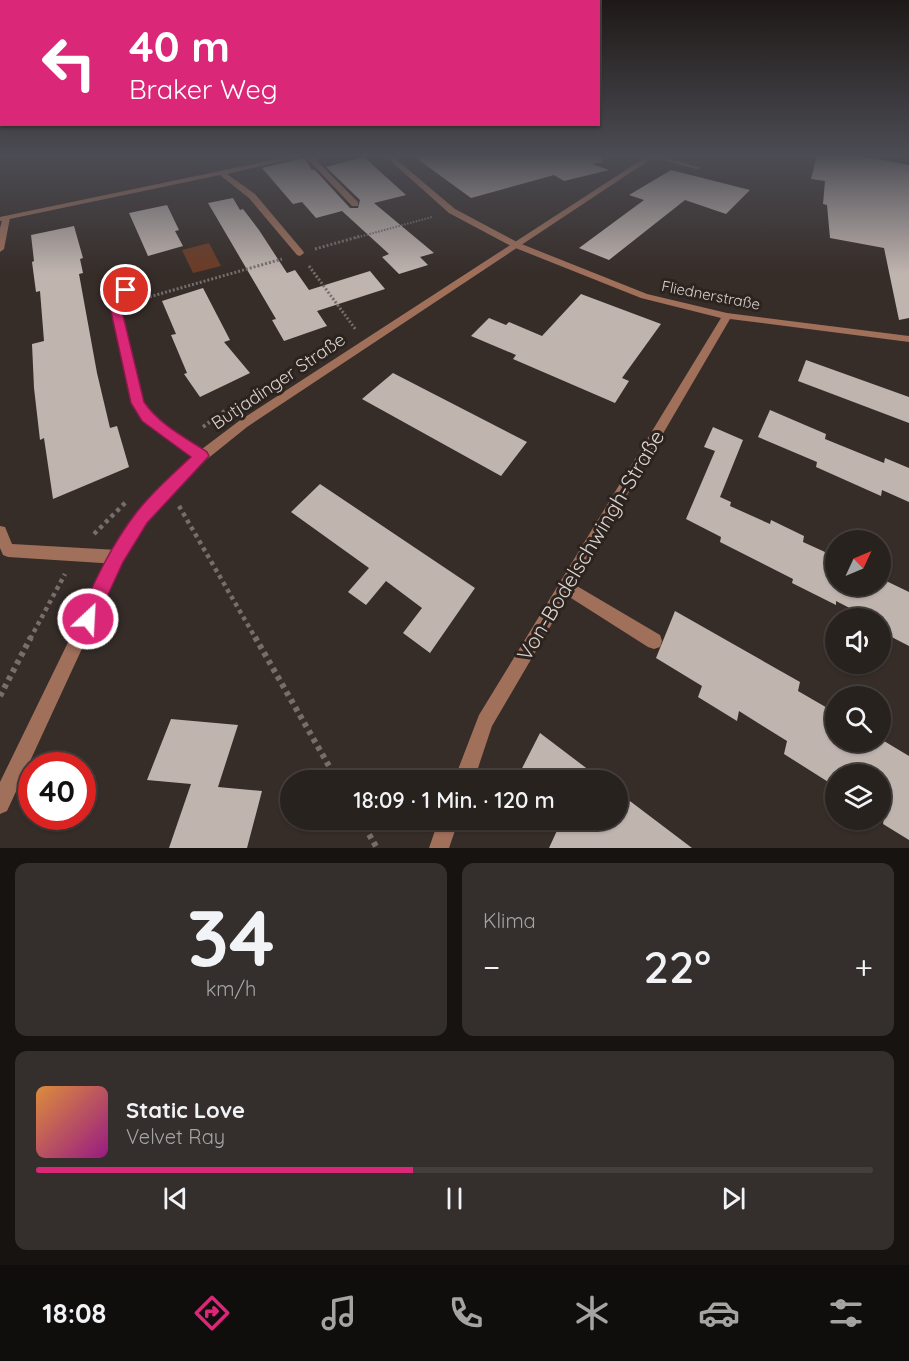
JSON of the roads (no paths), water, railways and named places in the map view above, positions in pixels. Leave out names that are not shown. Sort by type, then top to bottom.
[{"type":"street","points":[[0,249],[3,219],[116,195]]},
{"type":"street","points":[[250,195],[300,253]]},
{"type":"street","points":[[346,195],[355,204]]},
{"type":"street","name":"Fliednerstraße","points":[[433,195],[452,211],[516,245],[644,296],[727,316],[909,339]]},
{"type":"street","name":"Butjadinger Straße","points":[[0,804],[117,557],[142,518],[168,488],[202,456],[243,424],[593,195]]},
{"type":"street","points":[[126,290],[115,307],[137,403],[147,417],[164,431],[202,456]]},
{"type":"street","name":"Von-Bodelschwingh-Straße","points":[[468,770],[485,721],[727,316]]},
{"type":"street","points":[[0,532],[8,550],[117,557]]},
{"type":"street","points":[[565,586],[654,641]]},
{"type":"street","points":[[439,848],[445,830]]}]
